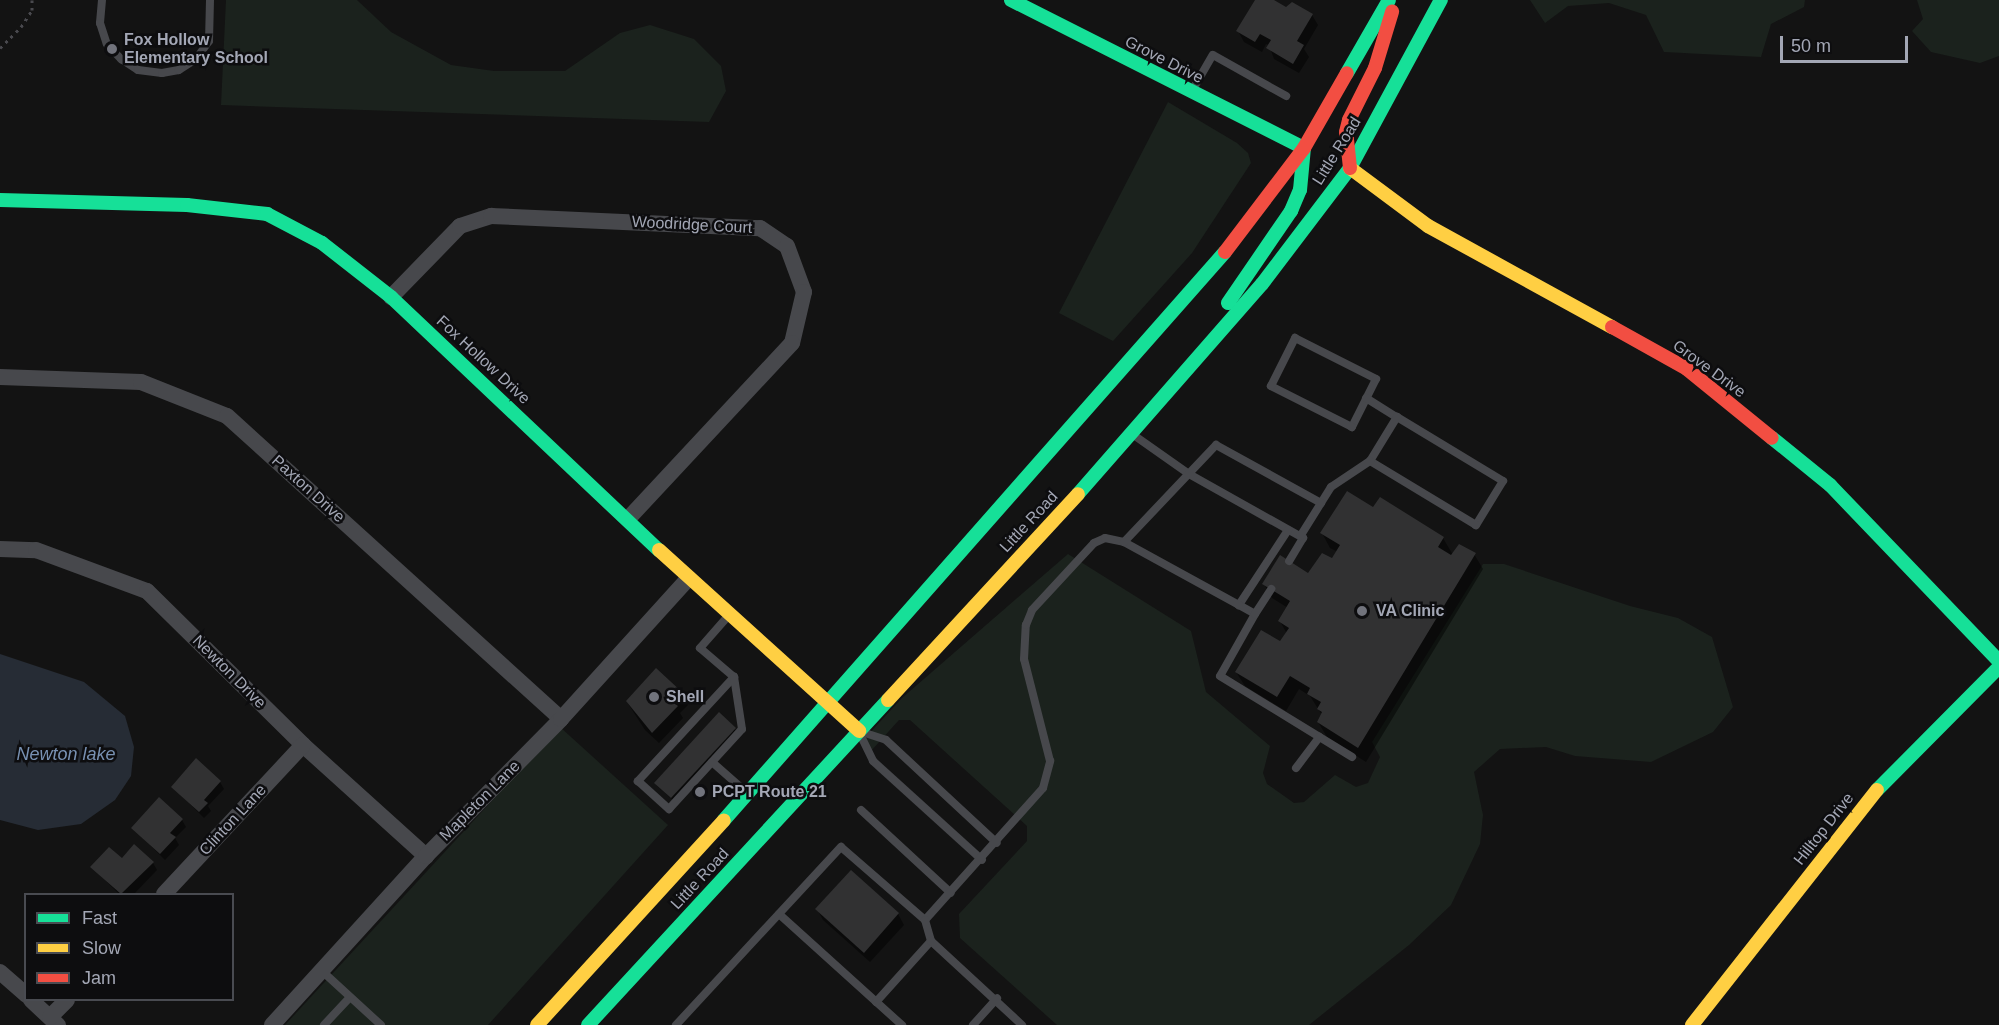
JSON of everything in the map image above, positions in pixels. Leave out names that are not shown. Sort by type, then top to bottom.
[{"type":"main road","name":"Grove Drive","points":[[1011,0],[1304,148]]},
{"type":"main road","name":"Little Road","points":[[537,1025],[828,706],[1122,375],[1218,262],[1304,148],[1389,0]]},
{"type":"main road","points":[[1350,168],[1347,126],[1375,68],[1395,0]]},
{"type":"main road","name":"Little Road","points":[[588,1025],[1133,434],[1262,284],[1350,168],[1441,0]]},
{"type":"main road","points":[[1209,346],[1222,312],[1291,211],[1300,190],[1304,148]]},
{"type":"main road","name":"Grove Drive","points":[[1350,168],[1428,226],[1687,369],[1830,485],[1999,661]]},
{"type":"main road","name":"Fox Hollow Drive","points":[[0,200],[187,205],[267,214],[322,243],[391,297],[629,518],[689,578],[828,706],[859,731]]},
{"type":"main road","name":"Hilltop Drive","points":[[1692,1025],[1862,806],[1999,667]]},
{"type":"street","name":"Woodridge Court","points":[[391,297],[460,226],[491,216],[760,228],[787,246],[804,292],[792,343],[629,518]]},
{"type":"street","name":"Paxton Drive","points":[[0,377],[141,382],[227,416],[561,719]]},
{"type":"street","name":"Newton Drive","points":[[0,549],[36,550],[147,591],[303,745],[426,856]]},
{"type":"street","name":"Mapleton Lane","points":[[272,1025],[426,856],[561,719],[689,578]]},
{"type":"street","name":"Clinton Lane","points":[[165,893],[303,745]]},
{"type":"street","points":[[0,972],[24,993]]},
{"type":"street","points":[[33,1001],[54,1021],[66,1001]]},
{"type":"lane","points":[[102,0],[100,23],[107,44],[138,70],[162,73],[179,70],[196,59],[209,40],[210,0]]},
{"type":"lane","points":[[1192,92],[1213,55],[1286,96]]},
{"type":"lane","points":[[1295,338],[1376,378],[1366,399],[1352,427],[1270,386],[1295,338]]},
{"type":"lane","points":[[1366,399],[1503,481],[1476,525],[1370,461]]},
{"type":"lane","points":[[1289,561],[1332,487],[1370,461],[1397,417]]},
{"type":"lane","points":[[1133,434],[1189,474],[1301,537]]},
{"type":"lane","points":[[1124,542],[1215,446],[1321,503]]},
{"type":"lane","points":[[1239,605],[1288,530]]},
{"type":"lane","points":[[925,920],[1036,799],[1049,768],[1048,744],[1024,659],[1023,640],[1032,610],[1094,543],[1105,538],[1124,542],[1255,614]]},
{"type":"lane","points":[[1271,589],[1220,676],[1352,757]]},
{"type":"lane","points":[[729,615],[700,648],[734,677],[742,729],[669,809],[638,781],[734,677]]},
{"type":"lane","points":[[859,731],[886,740],[997,843]]},
{"type":"lane","points":[[859,731],[873,761],[982,860]]},
{"type":"lane","points":[[1296,768],[1320,737]]},
{"type":"lane","points":[[712,762],[747,794]]},
{"type":"lane","points":[[861,810],[951,893]]},
{"type":"lane","points":[[676,1025],[841,847],[925,920],[931,941],[997,998],[1022,1025]]},
{"type":"lane","points":[[779,914],[902,1025]]},
{"type":"lane","points":[[876,1002],[931,941]]},
{"type":"lane","points":[[322,970],[381,1025]]},
{"type":"lane","points":[[324,1025],[350,997]]},
{"type":"lane","points":[[973,1025],[997,998]]},
{"type":"path","points":[[0,48],[21,27],[32,10],[32,0]]},
{"type":"shaded area","points":[[226,0],[357,0],[391,32],[451,65],[494,71],[565,71],[620,33],[650,25],[694,39],[721,66],[726,91],[709,122],[221,105]]},
{"type":"shaded area","points":[[1530,0],[1805,0],[1804,7],[1771,24],[1761,57],[1664,52],[1646,15],[1609,3],[1568,6],[1545,23]]},
{"type":"shaded area","points":[[1917,0],[1999,0],[1999,56],[1980,63],[1931,52],[1912,31],[1923,19]]},
{"type":"shaded area","points":[[1168,102],[1237,143],[1248,153],[1251,163],[1192,253],[1113,341],[1059,313]]},
{"type":"shaded area","points":[[1068,554],[1191,631],[1206,692],[1270,746],[1263,773],[1267,784],[1294,803],[1304,802],[1335,775],[1356,787],[1368,783],[1380,757],[1372,742],[1483,564],[1504,564],[1630,606],[1678,618],[1712,637],[1733,707],[1713,732],[1651,762],[1575,756],[1546,747],[1500,749],[1474,772],[1483,815],[1480,844],[1451,905],[1409,945],[1309,1025],[1057,1025],[960,938],[959,914],[1027,841],[1027,826],[910,720],[899,720],[871,751],[865,738],[902,698]]},
{"type":"shaded area","points":[[560,727],[668,825],[488,1025],[285,1025]]},
{"type":"water","name":"Newton lake","points":[[0,654],[84,682],[125,716],[134,747],[131,776],[115,800],[81,824],[38,830],[0,820]]},
{"type":"building","points":[[1255,0],[1274,0],[1286,7],[1292,2],[1313,14],[1297,41],[1304,45],[1293,64],[1266,48],[1271,40],[1260,34],[1255,42],[1236,31]]},
{"type":"building","name":"VA Clinic","points":[[1347,491],[1373,507],[1380,497],[1444,537],[1438,547],[1451,555],[1459,544],[1476,553],[1358,748],[1317,722],[1322,712],[1317,709],[1321,702],[1307,694],[1310,688],[1290,676],[1277,697],[1235,672],[1261,630],[1280,641],[1289,628],[1278,621],[1290,601],[1262,584],[1280,555],[1308,573],[1322,553],[1332,558],[1340,545],[1320,533]]},
{"type":"building","name":"Shell","points":[[656,668],[683,693],[674,703],[678,706],[652,733],[626,701]]},
{"type":"building","name":"Shell","points":[[719,712],[736,728],[671,798],[654,783]]},
{"type":"building","points":[[196,758],[221,781],[204,800],[208,803],[199,812],[171,787]]},
{"type":"building","points":[[159,797],[183,819],[170,833],[176,837],[160,854],[131,828]]},
{"type":"building","points":[[134,844],[154,862],[120,893],[90,867],[109,847],[122,858]]},
{"type":"building","points":[[851,870],[899,913],[864,953],[815,909]]},
{"type":"traffic: fast","points":[[1011,0],[1304,148]]},
{"type":"traffic: fast","points":[[1347,73],[1389,0]]},
{"type":"traffic: fast","points":[[1078,494],[1262,284],[1350,168],[1441,0]]},
{"type":"traffic: fast","points":[[1228,303],[1291,211],[1300,190],[1304,148]]},
{"type":"traffic: fast","points":[[0,200],[187,205],[267,214],[322,243],[391,297],[659,550]]},
{"type":"traffic: fast","points":[[724,820],[1225,252]]},
{"type":"traffic: fast","points":[[1772,438],[1830,485],[1999,661]]},
{"type":"traffic: fast","points":[[1877,790],[1999,667]]},
{"type":"traffic: fast","points":[[588,1025],[888,700]]},
{"type":"traffic: slow","points":[[1350,168],[1428,226],[1612,327]]},
{"type":"traffic: slow","points":[[888,700],[1078,494]]},
{"type":"traffic: slow","points":[[659,550],[859,731]]},
{"type":"traffic: slow","points":[[1692,1025],[1877,790]]},
{"type":"traffic: slow","points":[[537,1025],[724,820]]},
{"type":"traffic: jam","points":[[1350,168],[1346,132],[1349,120],[1375,68],[1392,12]]},
{"type":"traffic: jam","points":[[1225,252],[1304,148],[1347,73]]},
{"type":"traffic: jam","points":[[1612,327],[1687,369],[1772,438]]},
{"type":"place","name":"Fox Hollow Elementary School","points":[[112,49]]},
{"type":"place","name":"VA Clinic","points":[[1362,611]]},
{"type":"place","name":"Shell","points":[[654,697]]},
{"type":"place","name":"PCPT Route 21","points":[[700,792]]}]
